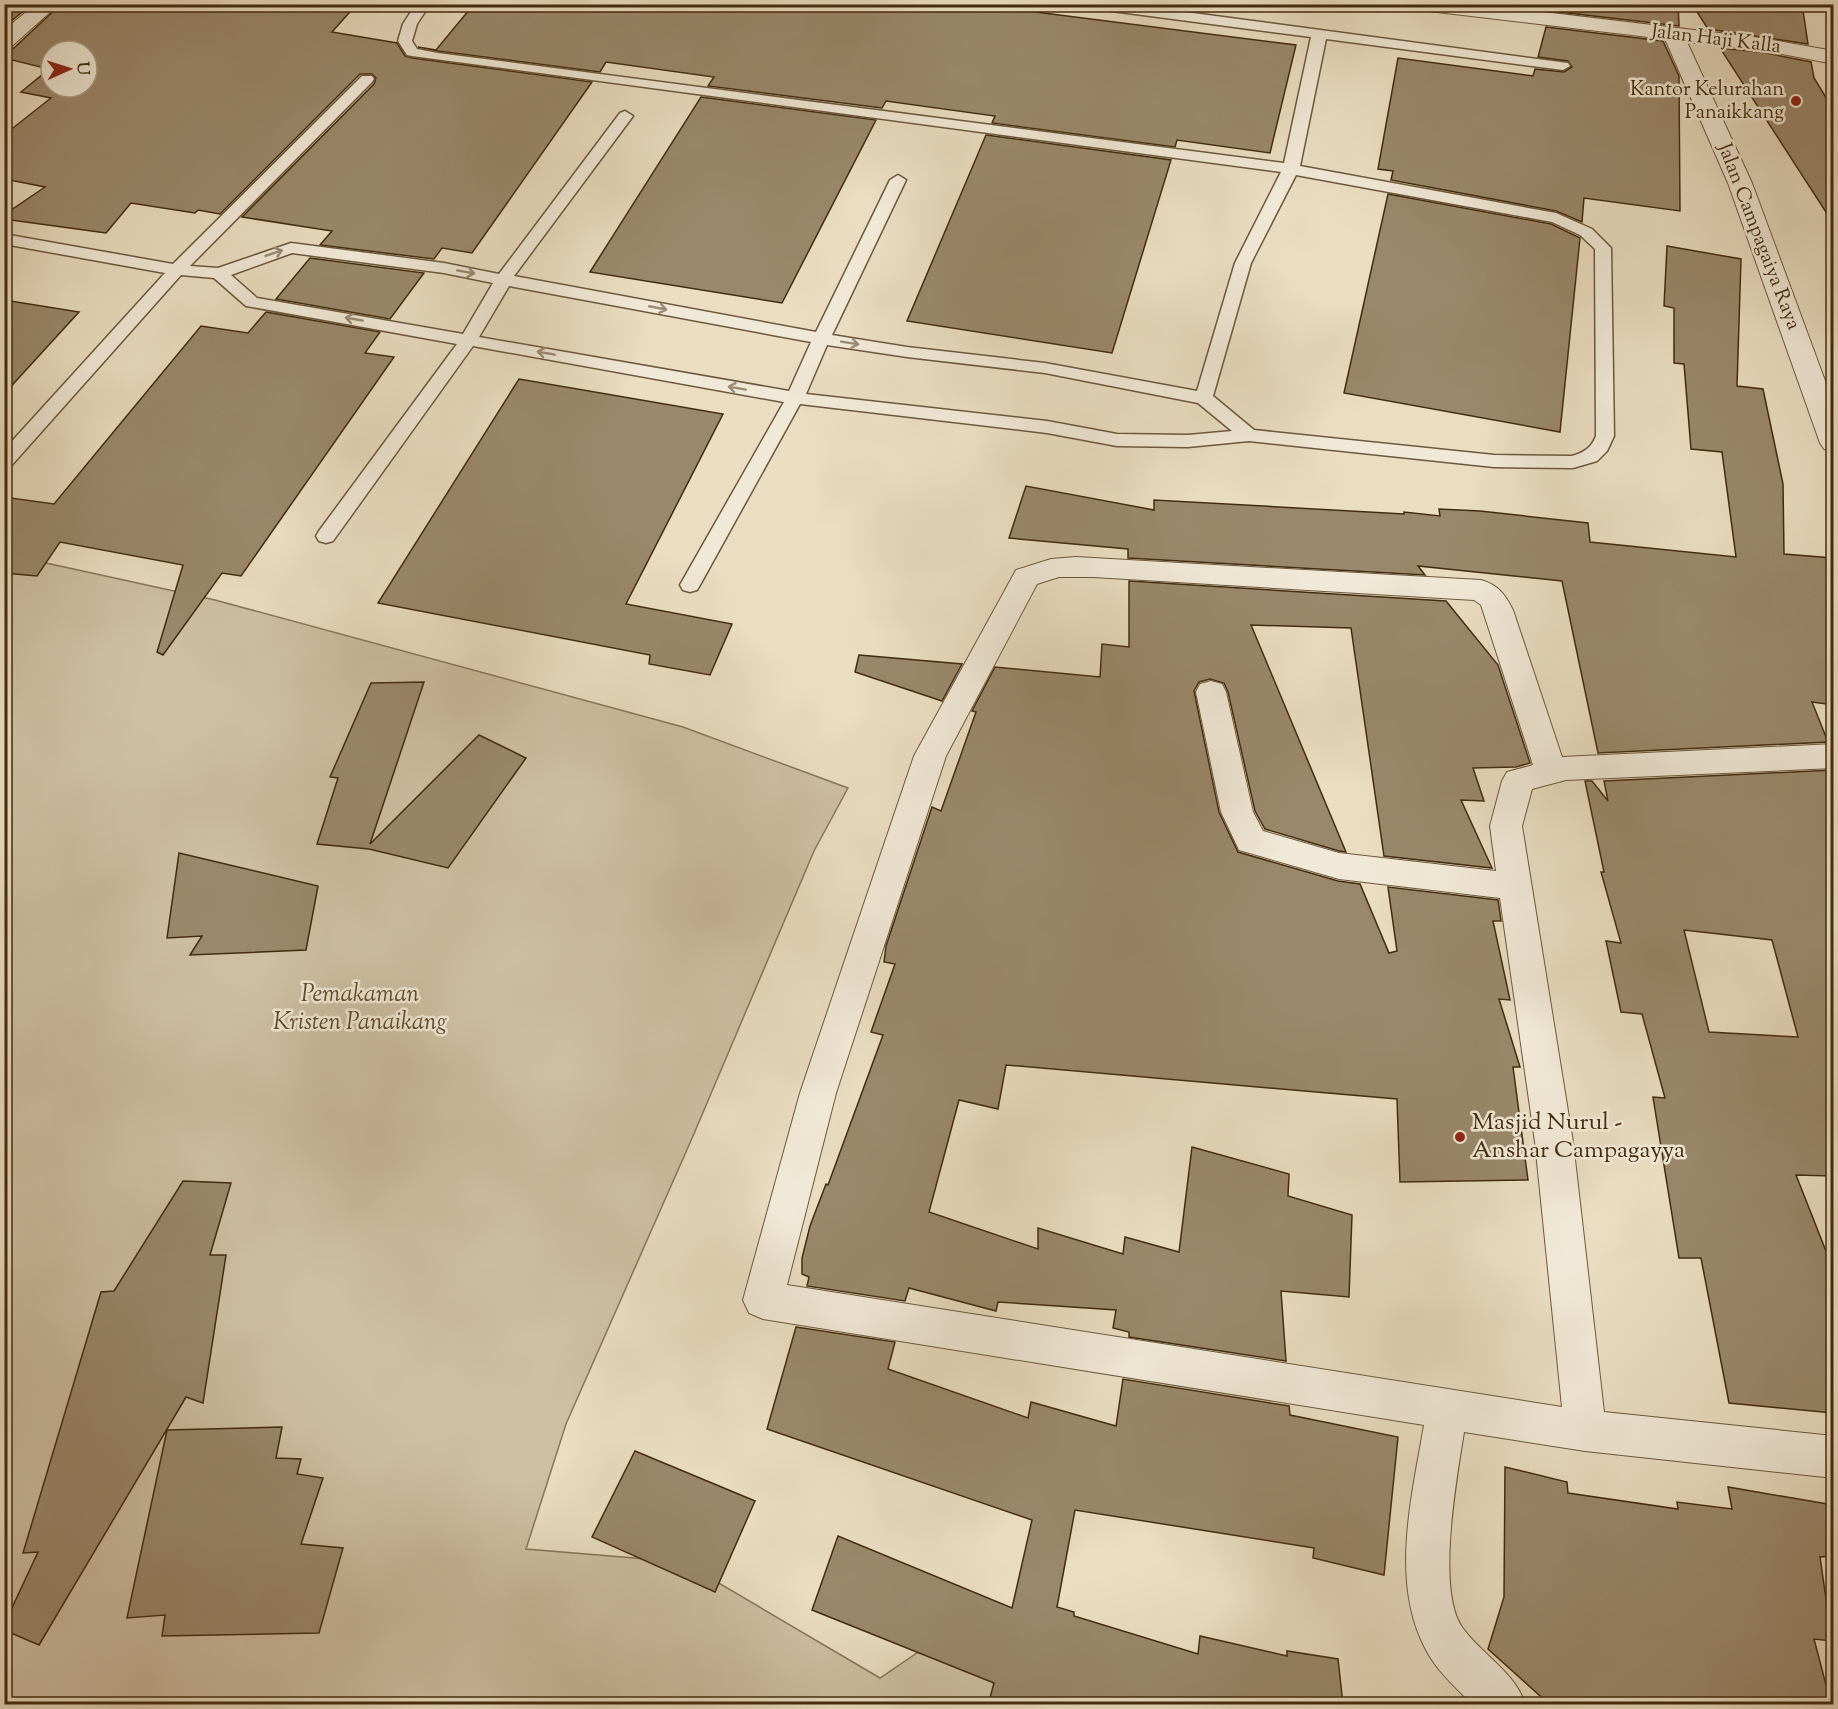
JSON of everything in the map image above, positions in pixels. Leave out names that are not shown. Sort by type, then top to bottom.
[{"type":"street","points":[[4,41],[49,4]]},
{"type":"street","name":"Jalan Haji Kalla","points":[[1420,4],[1584,14],[1673,34],[1761,44],[1833,58]]},
{"type":"street","name":"Jalan Campagaiya Raya","points":[[1673,34],[1740,183],[1833,443]]},
{"type":"street","points":[[1551,772],[1498,610],[1487,593],[1481,590],[1060,566],[1040,570],[1026,577],[930,756],[818,1093],[763,1300],[1585,1431],[1833,1457]]},
{"type":"street","points":[[1211,693],[1237,812],[1251,841],[1339,866],[1515,885]]},
{"type":"street","points":[[1585,1431],[1554,1142],[1506,826],[1518,781],[1566,768],[1833,756]]},
{"type":"street","points":[[1447,1410],[1434,1498],[1428,1580],[1431,1606],[1440,1630],[1450,1647],[1503,1704]]},
{"type":"lane","points":[[219,273],[252,302],[795,398],[1047,427],[1117,440],[1188,441],[1249,435],[1494,461],[1573,462],[1590,457],[1600,447],[1605,436],[1603,248],[1586,232],[1556,218],[1292,169],[438,57],[412,52],[405,41],[410,24],[423,4]]},
{"type":"lane","points":[[1089,4],[1319,36],[1563,66]]},
{"type":"lane","points":[[1204,398],[1243,263],[1292,169],[1319,36]]},
{"type":"lane","points":[[4,462],[177,270],[367,78]]},
{"type":"lane","points":[[326,536],[469,339],[504,279],[625,116]]},
{"type":"lane","points":[[690,585],[795,398],[898,180]]},
{"type":"lane","points":[[4,239],[177,270],[219,273],[291,248],[444,268],[821,339],[907,352],[1045,368],[1204,398],[1249,435]]},
{"type":"green space","name":"Pemakaman Kristen Panaikang","points":[[5,554],[215,600],[683,727],[848,788],[814,851],[693,1136],[566,1424],[526,1549],[683,1562],[880,1678],[936,1640],[1090,1704],[5,1704]]},
{"type":"building","points":[[4,4],[32,4],[4,27]]},
{"type":"building","points":[[61,4],[357,4],[332,32],[397,43],[405,56],[412,58],[592,82],[472,253],[442,248],[434,259],[320,245],[332,231],[242,217],[374,84],[376,78],[372,74],[360,74],[220,214],[198,210],[195,213],[131,203],[106,233],[4,219],[4,215],[45,187],[4,179],[4,135],[50,99],[99,99],[99,39],[39,39],[39,67],[4,58],[4,49],[14,48]]},
{"type":"building","points":[[474,4],[972,4],[1296,45],[1270,153],[1177,140],[1175,147],[992,123],[995,116],[886,101],[882,108],[708,86],[714,77],[606,62],[600,72],[438,51],[418,47],[436,50]]},
{"type":"building","points":[[1552,4],[1678,4],[1679,26],[1551,11]]},
{"type":"building","points":[[1692,4],[1719,4],[1764,11],[1765,4],[1802,4],[1808,44],[1708,29]]},
{"type":"building","points":[[1546,27],[1663,41],[1679,76],[1680,211],[1584,198],[1582,222],[1556,211],[1391,180],[1393,171],[1378,169],[1398,58],[1533,76],[1535,69],[1564,72],[1572,67],[1568,61],[1538,57]]},
{"type":"building","points":[[1720,48],[1761,52],[1811,62],[1814,78],[1833,109],[1833,223]]},
{"type":"building","points":[[39,77],[39,96],[21,92]]},
{"type":"building","points":[[701,97],[876,120],[782,303],[590,272]]},
{"type":"building","points":[[986,135],[1171,160],[1112,353],[907,321]]},
{"type":"building","points":[[1388,194],[1551,224],[1580,238],[1560,432],[1344,393]]},
{"type":"building","points":[[1667,246],[1741,259],[1737,386],[1763,389],[1783,484],[1784,554],[1833,558],[1833,705],[1812,702],[1828,742],[1598,753],[1562,581],[1418,566],[1425,575],[1128,558],[1128,549],[1009,538],[1026,486],[1154,510],[1154,500],[1404,514],[1404,512],[1440,516],[1439,509],[1480,511],[1588,523],[1590,542],[1736,557],[1722,452],[1691,449],[1684,364],[1674,363],[1674,308],[1664,306]]},
{"type":"building","points":[[310,258],[424,273],[390,319],[276,299]]},
{"type":"building","points":[[4,300],[79,312],[4,394]]},
{"type":"building","points":[[266,312],[380,332],[365,353],[394,357],[241,576],[222,573],[163,655],[157,652],[183,565],[60,542],[37,576],[4,573],[4,497],[54,504],[201,326],[248,333]]},
{"type":"building","points":[[519,379],[723,414],[626,604],[732,624],[710,675],[649,664],[650,655],[378,603]]},
{"type":"building","points":[[1129,581],[1446,601],[1498,665],[1530,763],[1516,767],[1473,768],[1484,801],[1461,800],[1492,868],[1384,856],[1351,628],[1251,625],[1346,852],[1339,851],[1265,829],[1255,811],[1224,683],[1210,679],[1199,682],[1194,691],[1219,812],[1238,852],[1338,881],[1360,884],[1389,953],[1397,951],[1388,887],[1498,900],[1501,921],[1493,921],[1510,1000],[1499,999],[1520,1067],[1513,1067],[1528,1180],[1400,1182],[1397,1099],[1006,1065],[998,1109],[959,1100],[929,1212],[1038,1249],[1038,1228],[1123,1254],[1125,1237],[1179,1252],[1192,1147],[1289,1174],[1288,1196],[1352,1215],[1349,1297],[1281,1291],[1286,1361],[1129,1337],[1129,1332],[1113,1328],[1116,1310],[998,1302],[996,1311],[909,1288],[905,1301],[807,1286],[809,1277],[802,1274],[802,1258],[810,1226],[826,1184],[828,1185],[883,1035],[871,1032],[895,964],[884,962],[886,946],[932,807],[941,811],[976,712],[972,711],[995,667],[1100,677],[1102,644],[1129,647]]},
{"type":"building","points":[[859,655],[962,664],[942,701],[855,672]]},
{"type":"building","points":[[424,682],[370,844],[479,735],[526,758],[448,868],[369,849],[317,844],[338,778],[330,777],[371,683]]},
{"type":"building","points":[[1833,770],[1833,1176],[1796,1175],[1833,1269],[1833,1413],[1729,1403],[1701,1258],[1679,1258],[1653,1097],[1665,1098],[1642,1014],[1621,1012],[1606,941],[1621,943],[1601,872],[1604,872],[1585,781],[1592,781],[1608,801],[1604,781]],"holes":[[[1684,930],[1772,940],[1798,1037],[1709,1032]]]},
{"type":"building","points":[[179,853],[318,886],[306,950],[190,955],[202,936],[167,938]]},
{"type":"building","points":[[183,1181],[231,1183],[210,1255],[226,1255],[203,1403],[186,1397],[39,1645],[4,1630],[4,1625],[38,1552],[23,1553],[101,1292],[114,1291]]},
{"type":"building","points":[[796,1327],[895,1342],[888,1369],[1028,1418],[1031,1402],[1116,1426],[1123,1379],[1289,1406],[1290,1415],[1398,1437],[1384,1575],[1313,1558],[1314,1548],[1075,1510],[1057,1607],[1074,1612],[1074,1616],[1198,1654],[1200,1636],[1287,1656],[1287,1651],[1338,1659],[1343,1704],[1015,1704],[990,1698],[994,1683],[812,1610],[838,1536],[1012,1608],[1032,1520],[767,1429]]},
{"type":"building","points":[[282,1427],[276,1458],[301,1459],[297,1474],[323,1478],[301,1544],[343,1548],[319,1633],[162,1636],[165,1615],[127,1618],[167,1430]]},
{"type":"building","points":[[635,1451],[755,1501],[715,1592],[592,1537]]},
{"type":"building","points":[[1505,1467],[1567,1482],[1568,1493],[1678,1509],[1677,1502],[1732,1509],[1728,1487],[1833,1505],[1833,1556],[1820,1557],[1832,1641],[1814,1639],[1831,1704],[1549,1704],[1488,1649],[1504,1597]]},
{"type":"place","name":"Kantor Kelurahan Panaikkang","points":[[1796,101]]},
{"type":"place","name":"Masjid Nurul - Anshar Campagayya","points":[[1460,1137]]}]
